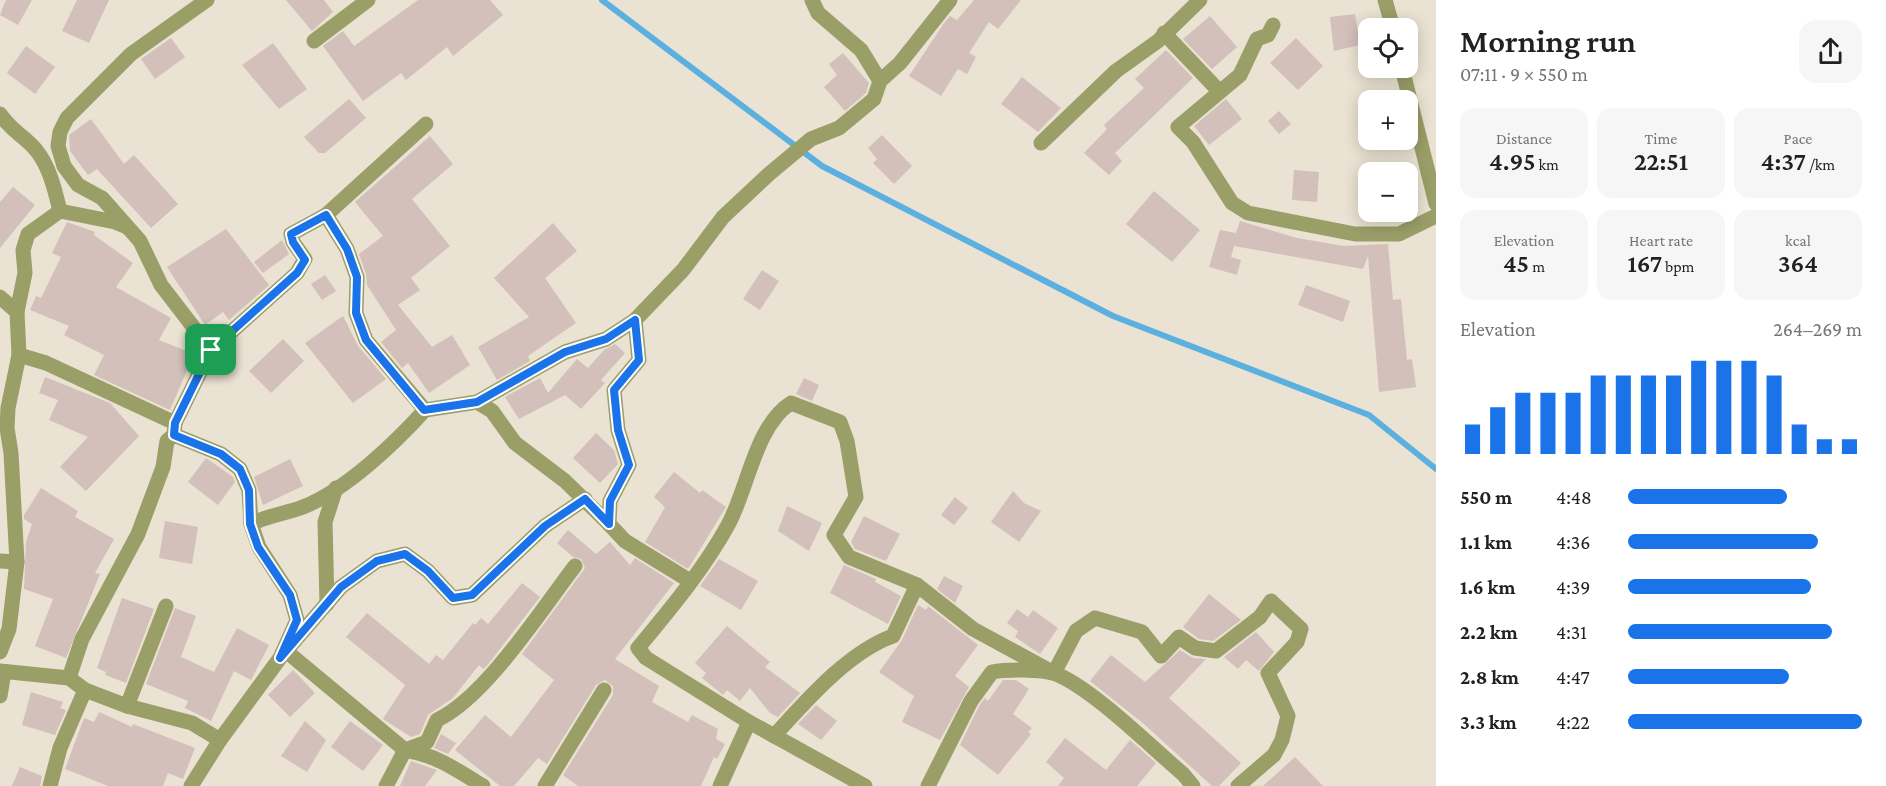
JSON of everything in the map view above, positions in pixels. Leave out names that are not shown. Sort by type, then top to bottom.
[{"type":"street","points":[[207,0],[131,54],[67,118],[60,132],[58,146],[64,166],[78,185],[102,198],[140,241],[161,285],[211,350]]},
{"type":"street","points":[[314,41],[368,0]]},
{"type":"street","points":[[812,0],[818,13],[861,50],[880,81]]},
{"type":"street","points":[[250,524],[268,515],[303,507],[351,479],[403,434],[424,410],[477,402],[565,352],[606,339],[635,320],[683,270],[723,217],[811,139],[839,128],[874,99],[880,81],[900,63],[950,0]]},
{"type":"street","points":[[1041,144],[1116,71],[1158,41],[1200,0]]},
{"type":"street","points":[[1385,0],[1390,18]]},
{"type":"street","points":[[1273,25],[1268,35],[1257,39],[1240,75],[1218,90],[1178,127],[1193,142],[1232,203],[1248,213],[1355,234],[1400,234],[1436,216]]},
{"type":"street","points":[[1164,33],[1218,90]]},
{"type":"street","points":[[1404,78],[1436,204]]},
{"type":"street","points":[[0,114],[11,130],[36,150],[53,183],[60,211]]},
{"type":"street","points":[[69,678],[82,639],[138,534],[163,466],[167,441],[211,350],[297,273],[305,260],[293,242],[291,234],[326,215],[426,124]]},
{"type":"street","points":[[0,652],[9,629],[17,562],[12,453],[4,442],[8,408],[19,355],[17,312],[25,273],[23,250],[28,234],[60,211],[115,222],[128,228]]},
{"type":"street","points":[[326,215],[347,249],[357,277],[356,313],[366,340],[424,410]]},
{"type":"street","points":[[0,297],[17,312]]},
{"type":"street","points":[[609,524],[610,501],[629,465],[618,430],[614,390],[639,360],[635,320]]},
{"type":"street","points":[[19,355],[45,363],[174,429],[221,454],[240,469],[249,490],[250,524],[258,547],[290,595],[297,620],[283,655]]},
{"type":"street","points":[[477,402],[492,411],[515,443],[585,499],[625,541],[690,581]]},
{"type":"street","points":[[865,786],[749,722],[646,658],[638,648],[690,581],[728,524],[760,444],[781,409],[791,403],[840,422],[847,441],[856,497],[834,535],[849,557],[917,585],[972,629],[1075,684],[1183,774],[1193,786]]},
{"type":"street","points":[[327,604],[325,522],[336,488]]},
{"type":"street","points":[[190,786],[219,740],[283,655],[341,587],[377,561],[405,554],[428,571],[453,598],[472,595],[545,526],[585,499]]},
{"type":"street","points":[[0,561],[17,562]]},
{"type":"street","points":[[386,786],[405,750],[427,742],[437,720],[452,713],[480,688],[575,566]]},
{"type":"street","points":[[774,736],[835,674],[878,641],[893,636],[917,585]]},
{"type":"street","points":[[1054,673],[1076,631],[1095,618],[1142,632],[1161,656],[1179,637],[1195,648],[1216,651],[1260,617],[1271,601],[1301,628],[1297,642],[1268,673],[1288,716],[1282,740],[1274,755],[1238,786]]},
{"type":"street","points":[[128,706],[166,606]]},
{"type":"street","points":[[283,655],[405,750],[426,753],[483,786]]},
{"type":"street","points":[[928,786],[971,701],[992,672],[1004,670],[1054,673]]},
{"type":"street","points":[[0,696],[2,671],[69,678],[85,690],[128,706],[192,723],[219,740]]},
{"type":"street","points":[[50,786],[60,747],[85,690]]},
{"type":"street","points":[[545,786],[604,690]]},
{"type":"street","points":[[720,786],[749,722]]},
{"type":"building","points":[[6,0],[32,0],[18,25],[0,15]]},
{"type":"building","points":[[77,0],[109,0],[89,43],[62,31]]},
{"type":"building","points":[[286,0],[324,0],[333,12],[312,31]]},
{"type":"building","points":[[418,0],[490,0],[503,15],[453,56],[447,47],[406,80],[401,73],[363,101],[323,46],[343,31],[354,46]]},
{"type":"building","points":[[974,0],[1021,0],[998,29],[989,22],[969,53],[976,57],[967,74],[958,69],[941,96],[909,76],[944,23],[950,16],[957,20]]},
{"type":"building","points":[[1355,14],[1358,45],[1334,51],[1330,17]]},
{"type":"building","points":[[1210,16],[1237,47],[1212,69],[1183,39]]},
{"type":"building","points":[[171,38],[185,57],[155,79],[141,59]]},
{"type":"building","points":[[1296,38],[1323,66],[1298,90],[1270,63]]},
{"type":"building","points":[[273,43],[307,89],[279,109],[242,65]]},
{"type":"building","points":[[26,46],[55,67],[35,94],[7,73]]},
{"type":"building","points":[[1166,50],[1193,78],[1115,153],[1122,161],[1109,175],[1084,153],[1107,129],[1104,125],[1144,88],[1135,79]]},
{"type":"building","points":[[843,53],[869,83],[866,93],[845,111],[824,87],[837,75],[829,64]]},
{"type":"building","points":[[1022,77],[1061,108],[1038,132],[1001,104]]},
{"type":"building","points":[[349,99],[366,118],[325,153],[319,153],[304,137]]},
{"type":"building","points":[[1226,99],[1242,119],[1209,145],[1194,126]]},
{"type":"building","points":[[1279,111],[1291,124],[1279,134],[1268,121]]},
{"type":"building","points":[[91,119],[124,164],[134,155],[178,204],[151,228],[97,169],[88,175],[70,151],[69,135]]},
{"type":"building","points":[[882,135],[912,166],[894,184],[873,163],[877,159],[868,148]]},
{"type":"building","points":[[430,136],[453,164],[412,199],[450,246],[411,278],[420,290],[398,305],[432,347],[452,335],[470,365],[429,393],[408,363],[402,368],[381,342],[396,330],[367,285],[359,254],[383,236],[355,202]]},
{"type":"building","points":[[1294,170],[1319,172],[1317,202],[1292,200]]},
{"type":"building","points":[[13,187],[35,205],[0,248],[0,202]]},
{"type":"building","points":[[1154,191],[1200,230],[1172,262],[1126,224]]},
{"type":"building","points":[[1240,221],[1297,238],[1344,246],[1388,244],[1393,300],[1401,299],[1407,360],[1412,359],[1416,387],[1379,392],[1368,256],[1363,269],[1234,246],[1231,257],[1241,260],[1237,275],[1209,267],[1220,230],[1236,233]]},
{"type":"building","points":[[67,222],[95,232],[94,235],[133,263],[116,287],[171,318],[159,340],[194,354],[170,410],[94,375],[104,355],[64,335],[69,326],[30,310],[36,296],[41,298],[61,257],[52,253]]},
{"type":"building","points":[[553,223],[577,251],[545,278],[576,323],[528,356],[530,361],[497,380],[478,347],[529,317],[494,278]]},
{"type":"building","points":[[226,229],[269,285],[229,320],[223,312],[205,325],[167,267]]},
{"type":"building","points":[[282,240],[289,254],[263,273],[254,262]]},
{"type":"building","points":[[762,270],[779,281],[760,310],[743,299]]},
{"type":"building","points":[[325,275],[336,291],[322,300],[311,284]]},
{"type":"building","points":[[1306,285],[1350,301],[1343,322],[1298,305]]},
{"type":"building","points":[[343,316],[358,346],[386,379],[353,403],[305,343]]},
{"type":"building","points":[[283,339],[304,361],[271,393],[249,371]]},
{"type":"building","points":[[615,344],[625,353],[601,380],[605,383],[581,409],[565,395],[519,419],[505,397],[540,378],[548,393],[577,359],[588,368],[604,350]]},
{"type":"building","points":[[45,377],[110,403],[139,436],[86,491],[60,467],[88,437],[49,420],[58,400],[39,393]]},
{"type":"building","points":[[804,378],[819,385],[812,401],[796,394]]},
{"type":"building","points":[[596,433],[614,450],[618,464],[600,483],[573,458]]},
{"type":"building","points":[[206,458],[233,477],[235,482],[218,505],[188,482]]},
{"type":"building","points":[[290,459],[303,486],[263,505],[254,477]]},
{"type":"building","points":[[674,472],[700,493],[702,490],[726,507],[688,569],[645,542],[665,507],[654,497]]},
{"type":"building","points":[[41,488],[78,511],[75,517],[114,539],[95,573],[100,574],[66,658],[35,646],[53,599],[24,589],[26,542],[32,524],[24,519],[24,515]]},
{"type":"building","points":[[1013,491],[1024,503],[1041,511],[1019,542],[991,522]]},
{"type":"building","points":[[955,497],[968,508],[954,525],[941,515]]},
{"type":"building","points":[[787,506],[822,523],[809,551],[778,531]]},
{"type":"building","points":[[864,516],[900,534],[886,561],[855,549],[851,542]]},
{"type":"building","points":[[165,521],[198,527],[192,564],[159,558]]},
{"type":"building","points":[[568,530],[596,554],[610,542],[630,565],[635,558],[674,583],[615,659],[659,686],[652,702],[688,722],[692,715],[718,729],[716,739],[725,744],[717,759],[714,757],[701,786],[578,786],[563,775],[613,695],[613,686],[605,680],[596,685],[547,764],[538,758],[514,786],[500,786],[455,750],[485,715],[511,737],[554,680],[522,654],[585,568],[581,559],[573,557],[557,543]]},
{"type":"building","points":[[719,559],[758,581],[741,610],[700,586]]},
{"type":"building","points":[[844,565],[876,579],[875,582],[901,596],[888,624],[830,593]]},
{"type":"building","points":[[944,576],[963,586],[955,603],[937,589]]},
{"type":"building","points":[[522,583],[540,597],[486,667],[483,669],[479,665],[453,698],[428,715],[420,734],[411,737],[383,719],[405,685],[346,637],[367,613],[429,664],[436,655],[443,660],[473,623],[475,625],[481,618],[488,624]]},
{"type":"building","points":[[1209,594],[1241,620],[1213,641],[1199,639],[1183,627]]},
{"type":"building","points":[[122,598],[154,609],[126,683],[105,675],[106,672],[97,668]]},
{"type":"building","points":[[918,605],[926,610],[928,606],[978,645],[955,676],[969,687],[940,740],[902,722],[914,696],[879,672],[902,640]]},
{"type":"building","points":[[175,608],[196,616],[181,657],[214,672],[237,628],[269,645],[251,680],[234,671],[211,721],[185,708],[188,701],[146,684]]},
{"type":"building","points":[[1017,609],[1028,617],[1033,610],[1058,628],[1040,654],[1015,637],[1018,631],[1007,623]]},
{"type":"building","points":[[727,626],[770,662],[765,667],[800,693],[778,717],[770,713],[750,688],[740,701],[727,690],[723,695],[702,678],[706,673],[695,663]]},
{"type":"building","points":[[1256,632],[1274,652],[1259,671],[1246,660],[1238,669],[1224,657]]},
{"type":"building","points":[[1180,650],[1193,658],[1206,659],[1169,698],[1241,763],[1219,786],[1212,786],[1144,724],[1090,681],[1111,655],[1145,682]]},
{"type":"building","points":[[293,670],[315,693],[290,717],[268,695]]},
{"type":"building","points":[[1003,680],[1016,680],[1029,689],[1013,714],[1032,728],[1028,732],[1031,734],[998,775],[960,745],[979,706],[985,698],[988,701]]},
{"type":"building","points":[[31,692],[63,702],[60,708],[66,710],[55,735],[22,725]]},
{"type":"building","points":[[816,705],[837,721],[821,740],[798,724]]},
{"type":"building","points":[[99,712],[132,727],[133,724],[195,748],[183,779],[168,773],[163,786],[108,786],[65,769],[84,718],[94,722]]},
{"type":"building","points":[[305,721],[326,740],[307,772],[281,756]]},
{"type":"building","points":[[350,721],[383,745],[363,771],[331,747]]},
{"type":"building","points":[[441,734],[456,743],[448,754],[434,748]]},
{"type":"building","points":[[1065,738],[1106,770],[1130,740],[1156,763],[1137,786],[1058,786],[1064,778],[1046,762]]},
{"type":"building","points":[[1295,757],[1323,786],[1263,786]]},
{"type":"building","points":[[411,761],[437,770],[425,786],[400,786]]},
{"type":"building","points":[[20,767],[42,776],[40,786],[12,786]]},
{"type":"waterway","points":[[602,0],[822,166],[1113,316],[1369,415],[1436,469]]},
{"type":"route","points":[[326,215],[347,249],[357,277],[356,313],[366,340],[424,410],[477,402],[565,352],[606,339],[635,320],[639,360],[614,390],[618,430],[629,465],[610,501],[609,524],[585,499],[545,526],[472,595],[453,598],[428,571],[405,554],[377,561],[341,587],[280,658],[297,620],[290,595],[258,547],[250,524],[249,490],[240,469],[221,454],[174,435],[175,423],[211,350],[297,273],[305,260],[293,242],[291,234],[326,215]]}]
